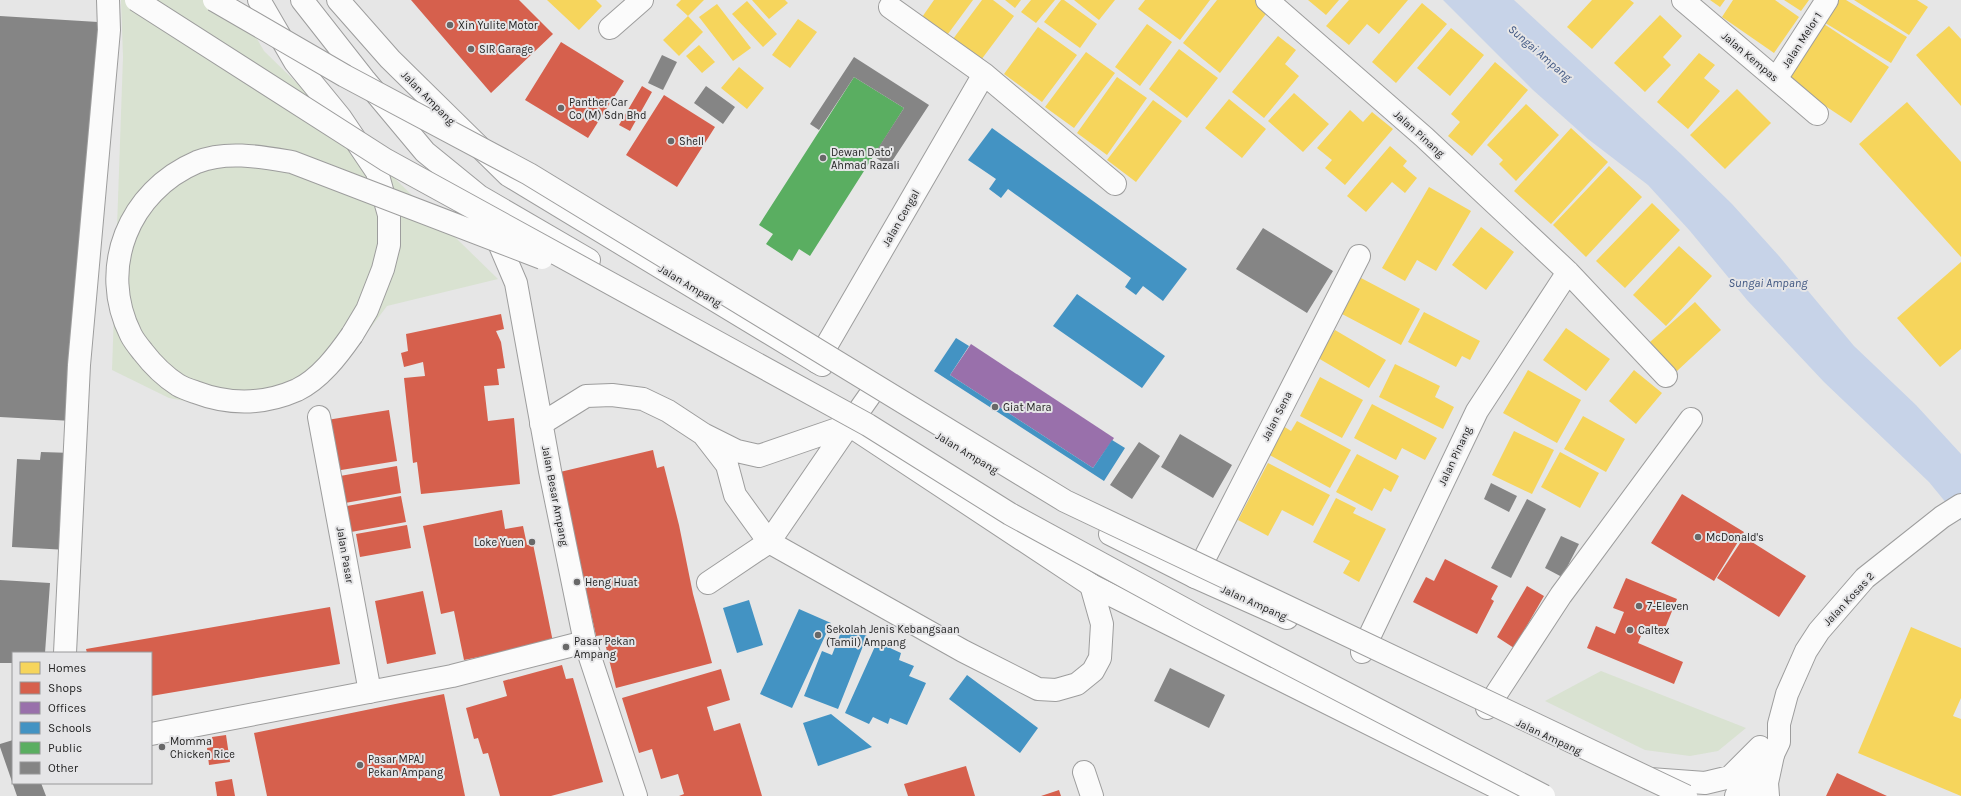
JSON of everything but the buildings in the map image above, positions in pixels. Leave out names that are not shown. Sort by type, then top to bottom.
[{"type":"main road","points":[[64,652],[79,365],[110,30],[108,0]]},
{"type":"main road","points":[[136,0],[386,160],[868,425],[1010,514],[1199,617],[1544,796]]},
{"type":"main road","points":[[214,0],[344,76],[529,174],[1065,500],[1686,796]]},
{"type":"main road","points":[[259,0],[295,62],[340,117],[377,172],[390,215],[388,245],[383,269],[367,310],[352,335],[335,359],[298,389],[268,399],[238,403],[207,396],[179,386],[154,366],[131,336],[122,310],[117,282],[120,253],[131,221],[145,199],[166,180],[198,162],[226,156],[257,156],[292,162],[624,290]]},
{"type":"main road","points":[[302,0],[364,79],[425,152],[479,196],[582,256],[849,425],[1091,585],[1514,796]]},
{"type":"main road","name":"Jalan Ampang","points":[[338,0],[390,59],[508,175],[1051,504],[1195,576],[1487,708],[1637,778],[1668,796]]},
{"type":"main road","points":[[610,28],[642,0]]},
{"type":"main road","name":"Jalan Pinang","points":[[1267,0],[1424,137],[1568,272],[1666,376]]},
{"type":"main road","name":"Jalan Kempas","points":[[1683,0],[1817,114]]},
{"type":"main road","name":"Jalan Melor 1","points":[[1776,79],[1827,0]]},
{"type":"main road","points":[[890,6],[984,74],[1114,184]]},
{"type":"main road","name":"Jalan Cengal","points":[[817,362],[984,74]]},
{"type":"main road","name":"Jalan Besar Ampang","points":[[479,196],[516,283],[541,424],[585,642],[636,796]]},
{"type":"main road","name":"Jalan Sena","points":[[1195,576],[1359,256]]},
{"type":"main road","name":"Jalan Pinang","points":[[1362,652],[1477,410],[1568,272]]},
{"type":"main road","points":[[541,424],[586,396],[612,395],[643,399],[668,410],[704,434],[737,451],[759,456],[849,425]]},
{"type":"main road","points":[[708,583],[768,542],[870,395]]},
{"type":"main road","name":"Jalan Pasar","points":[[319,417],[370,692]]},
{"type":"main road","points":[[1487,708],[1561,595],[1691,419]]},
{"type":"main road","points":[[704,434],[727,465],[735,495],[768,542],[963,651],[1038,689],[1056,690],[1077,684],[1092,671],[1100,658],[1102,624],[1091,585]]},
{"type":"main road","name":"Jalan Kosas 2","points":[[1753,796],[1767,751],[1767,735],[1779,724],[1787,694],[1806,651],[1819,631],[1865,578],[1954,509]]},
{"type":"main road","points":[[152,734],[452,676],[585,642]]},
{"type":"main road","points":[[1637,778],[1705,783],[1730,777],[1767,751]]},
{"type":"main road","points":[[1767,751],[1768,796]]},
{"type":"main road","name":"Jalan Kosas 2","points":[[1736,796],[1767,751]]},
{"type":"main road","points":[[1084,772],[1092,796]]},
{"type":"green space","points":[[121,0],[235,0],[264,51],[498,279],[387,306],[332,379],[296,398],[223,408],[169,398],[112,370],[123,57]]},
{"type":"green space","points":[[1601,671],[1746,728],[1718,751],[1690,756],[1645,750],[1545,701]]},
{"type":"water","name":"Sungai Ampang","points":[[1443,0],[1514,0],[1681,154],[1732,204],[1779,256],[1854,346],[1916,405],[1961,454],[1961,521],[1929,482],[1824,382],[1747,300],[1690,231],[1648,185],[1588,139],[1533,90]]},
{"type":"place","name":"Xin Yulite Motor","points":[[450,25]]},
{"type":"place","name":"SIR Garage","points":[[471,49]]},
{"type":"place","name":"Panther Car Co (M) Sdn Bhd","points":[[561,108]]},
{"type":"place","name":"Shell","points":[[671,141]]},
{"type":"place","name":"Dewan Dato' Ahmad Razali","points":[[823,158]]},
{"type":"place","name":"Giat Mara","points":[[995,407]]},
{"type":"place","name":"McDonald's","points":[[1698,537]]},
{"type":"place","name":"Loke Yuen","points":[[532,542]]},
{"type":"place","name":"Heng Huat","points":[[577,582]]},
{"type":"place","name":"7-Eleven","points":[[1639,606]]},
{"type":"place","name":"Caltex","points":[[1630,630]]},
{"type":"place","name":"Sekolah Jenis Kebangsaan (Tamil) Ampang","points":[[818,635]]},
{"type":"place","name":"Pasar Pekan Ampang","points":[[566,647]]},
{"type":"place","name":"Momma Chicken Rice","points":[[162,747]]},
{"type":"place","name":"Pasar MPAJ Pekan Ampang","points":[[360,765]]}]
